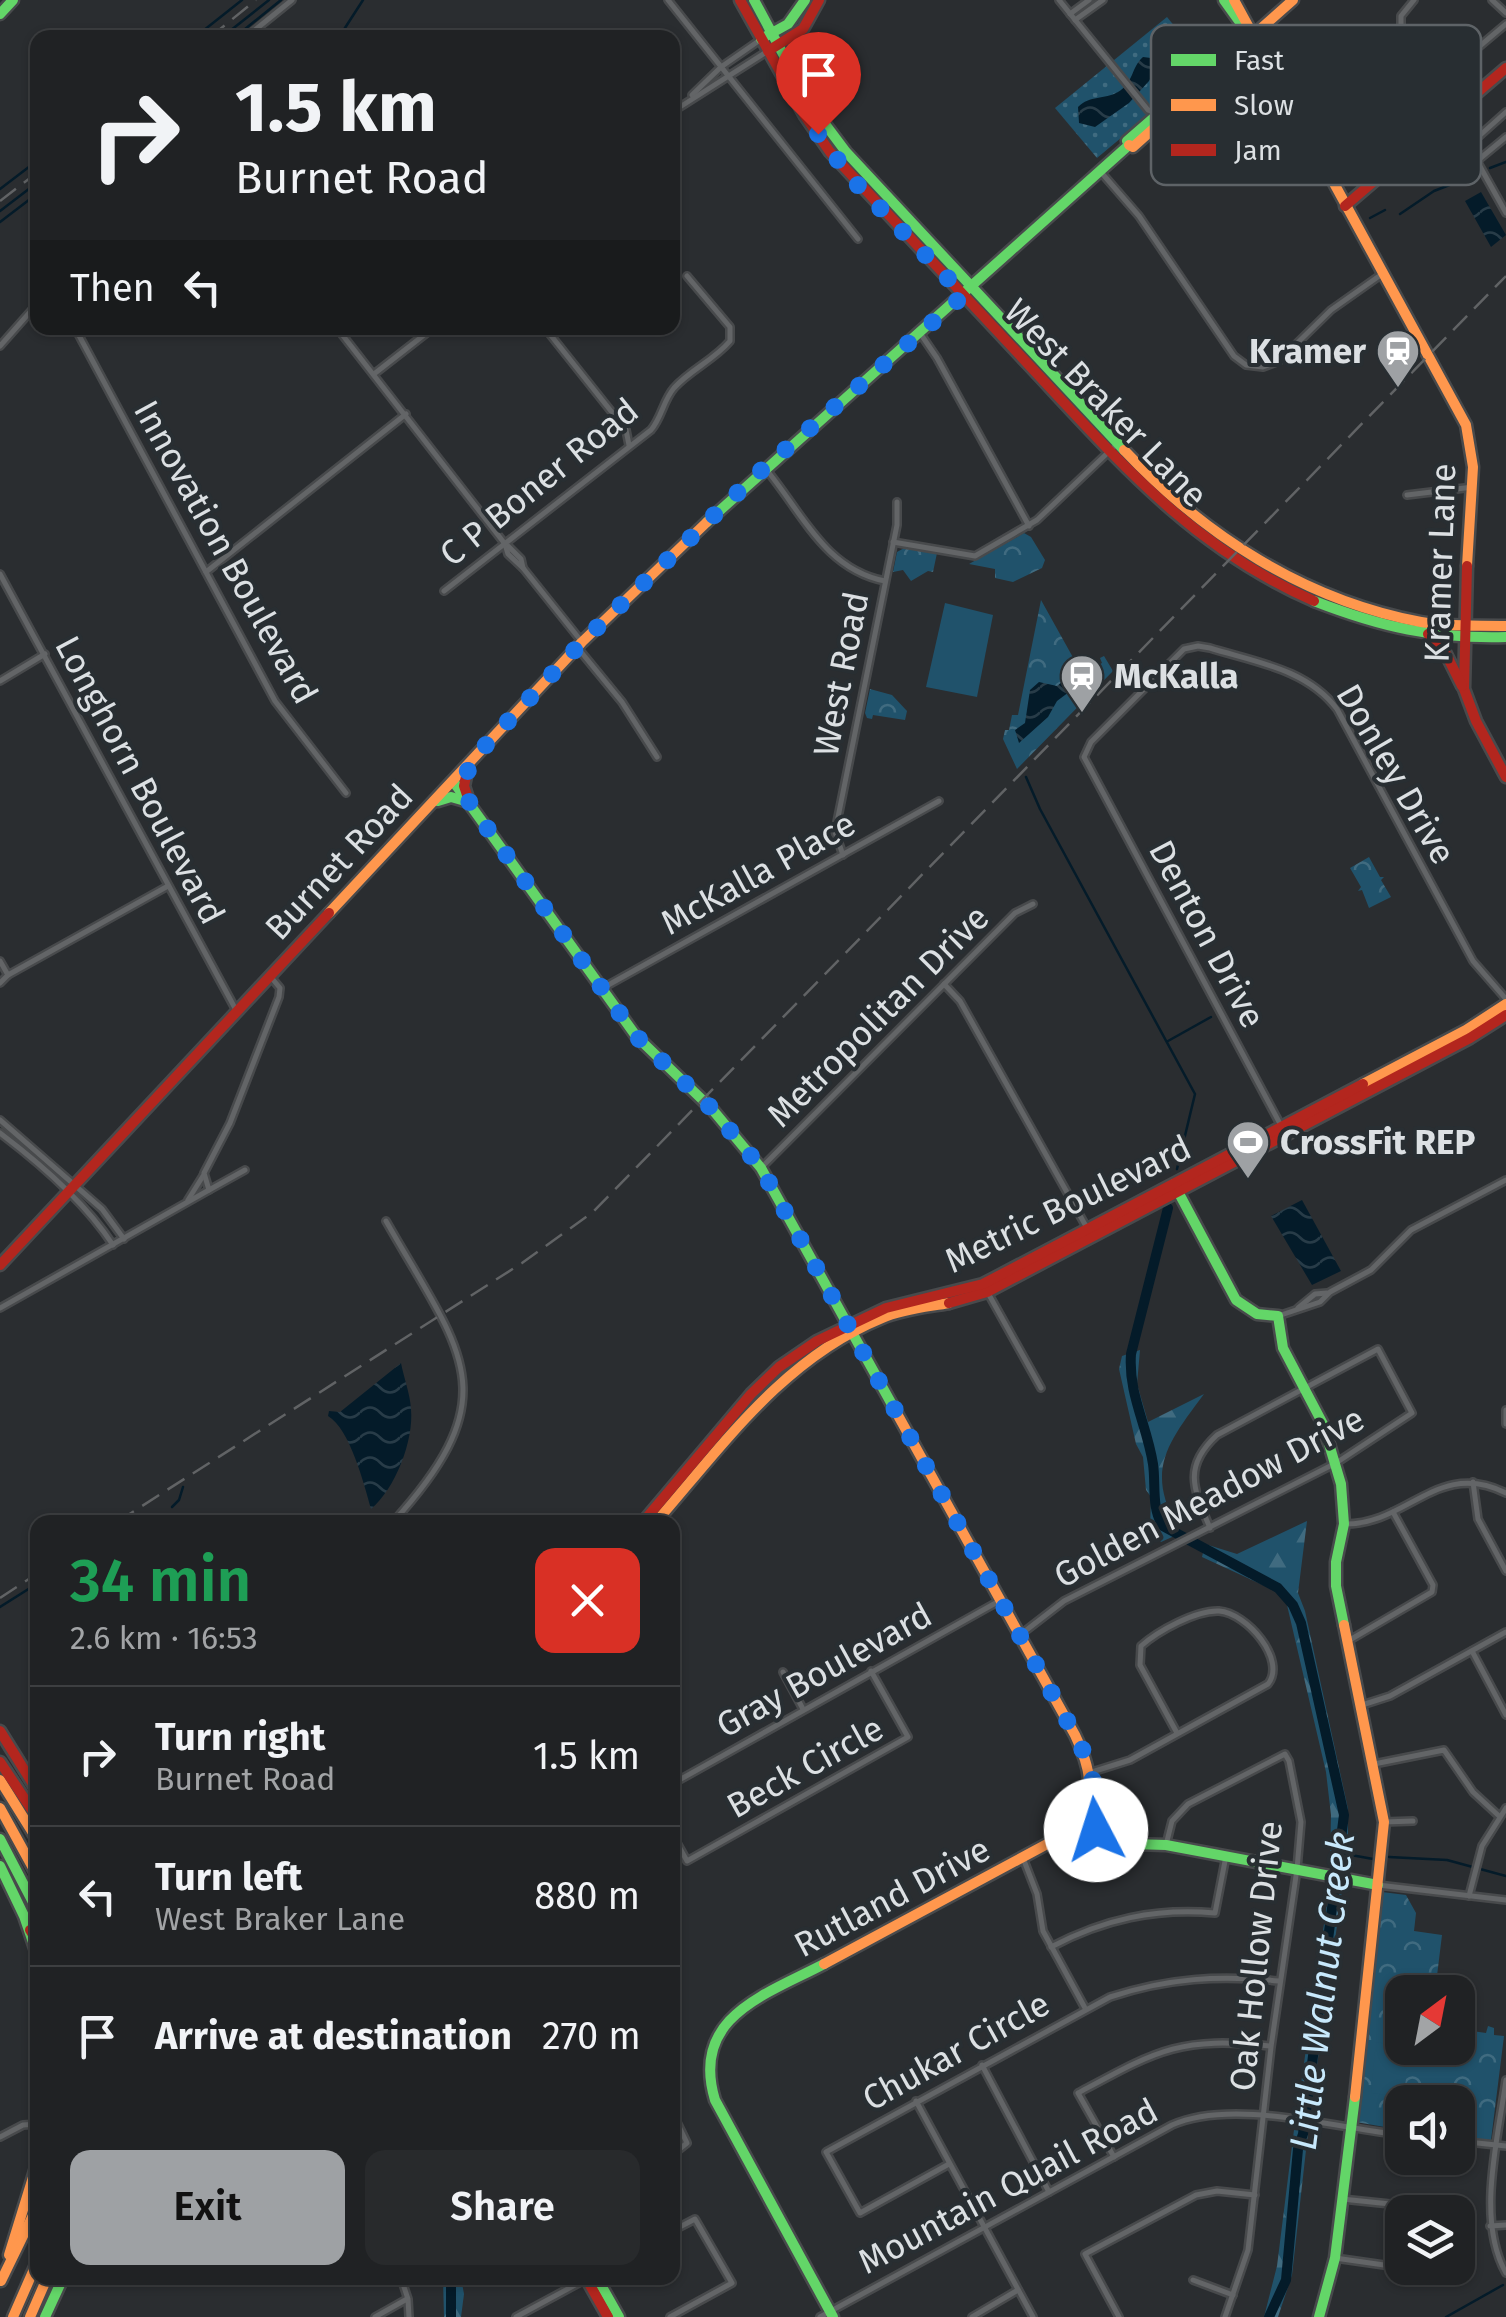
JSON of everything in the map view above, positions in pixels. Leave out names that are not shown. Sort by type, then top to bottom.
[{"type":"main road","points":[[0,14],[13,0]]},
{"type":"main road","name":"West Braker Lane","points":[[740,0],[770,42],[830,152],[968,291],[1187,528],[1230,559],[1353,616],[1427,634],[1506,626]]},
{"type":"main road","name":"West Braker Lane","points":[[754,0],[770,42]]},
{"type":"main road","points":[[770,42],[805,0]]},
{"type":"main road","points":[[770,42],[802,29],[819,0]]},
{"type":"main road","name":"Kramer Lane","points":[[1224,0],[1242,25]]},
{"type":"main road","name":"Kramer Lane","points":[[1234,0],[1245,25]]},
{"type":"main road","name":"Burnet Road","points":[[1265,25],[1293,0]]},
{"type":"main road","points":[[1481,89],[1506,68]]},
{"type":"main road","name":"Burnet Road","points":[[1129,145],[1127,141],[1151,119]]},
{"type":"main road","name":"Burnet Road","points":[[1129,145],[1133,147],[1151,131]]},
{"type":"main road","name":"Burnet Road","points":[[0,1265],[579,644],[765,468],[1129,145]]},
{"type":"main road","name":"Kramer Lane","points":[[1333,185],[1464,421],[1472,450],[1473,487],[1463,632],[1464,689],[1506,777]]},
{"type":"main road","points":[[1345,206],[1369,185]]},
{"type":"main road","name":"West Braker Lane","points":[[1310,594],[1463,632],[1506,637]]},
{"type":"main road","points":[[1427,634],[1444,650],[1464,689]]},
{"type":"main road","points":[[470,762],[464,786],[470,804]]},
{"type":"main road","points":[[453,781],[644,1045],[712,1109],[761,1168],[1092,1772],[1086,1806],[1073,1828],[1094,1842],[1166,1844],[1378,1885]]},
{"type":"main road","points":[[432,803],[452,798],[470,804]]},
{"type":"main road","name":"Metric Boulevard","points":[[1284,1131],[1466,1030],[1506,1002]]},
{"type":"main road","name":"Metric Boulevard","points":[[662,1515],[783,1364],[896,1304],[962,1297],[985,1288],[1469,1038],[1506,1015]]},
{"type":"main road","points":[[1176,1188],[1236,1300],[1257,1314],[1278,1316],[1283,1348],[1323,1424],[1336,1463],[1344,1524],[1336,1562],[1336,1586],[1384,1822],[1335,2258],[1321,2316]]},
{"type":"main road","name":"Metric Boulevard","points":[[649,1515],[752,1401]]},
{"type":"main road","points":[[0,1731],[30,1779]]},
{"type":"main road","points":[[0,1762],[30,1807]]},
{"type":"main road","points":[[0,1780],[30,1827]]},
{"type":"main road","points":[[1091,1788],[1096,1830],[1114,1843]]},
{"type":"main road","points":[[0,1808],[30,1862]]},
{"type":"main road","name":"Rutland Drive","points":[[828,2315],[715,2100],[708,2070],[714,2039],[745,2006],[1073,1828]]},
{"type":"main road","points":[[0,1839],[30,1897]]},
{"type":"main road","points":[[0,1866],[30,1930]]},
{"type":"main road","points":[[0,2282],[30,2186]]},
{"type":"main road","points":[[0,2282],[30,2220]]},
{"type":"main road","points":[[13,2317],[30,2278]]},
{"type":"main road","points":[[30,2317],[44,2285]]},
{"type":"main road","points":[[45,2317],[59,2285]]},
{"type":"main road","points":[[592,2285],[608,2317]]},
{"type":"main road","points":[[601,2285],[619,2317]]},
{"type":"street","points":[[255,30],[292,0]]},
{"type":"street","points":[[668,0],[858,239]]},
{"type":"street","points":[[1058,0],[1151,109]]},
{"type":"street","points":[[1070,14],[1089,0]]},
{"type":"street","points":[[1075,20],[1102,0]]},
{"type":"street","points":[[1400,25],[1400,16],[1414,0]]},
{"type":"street","points":[[1492,0],[1506,13]]},
{"type":"street","points":[[1481,45],[1506,24]]},
{"type":"street","points":[[680,106],[721,67],[770,42]]},
{"type":"street","points":[[690,98],[728,76],[770,42]]},
{"type":"street","points":[[1481,134],[1506,112]]},
{"type":"street","points":[[1481,158],[1506,137]]},
{"type":"street","points":[[1481,168],[1506,212]]},
{"type":"street","points":[[1100,171],[1140,216],[1234,356],[1246,365],[1263,367],[1279,361],[1331,310],[1382,274]]},
{"type":"street","name":"C P Boner Road","points":[[444,591],[651,430],[677,385],[730,342],[730,327],[687,276]]},
{"type":"street","points":[[0,346],[30,312]]},
{"type":"street","points":[[0,337],[16,327]]},
{"type":"street","points":[[919,332],[1029,526]]},
{"type":"street","name":"Innovation Boulevard","points":[[79,335],[275,701],[346,792]]},
{"type":"street","points":[[343,335],[505,544],[508,554],[524,568],[658,758]]},
{"type":"street","points":[[374,374],[425,335]]},
{"type":"street","points":[[551,335],[626,430],[628,448]]},
{"type":"street","points":[[206,572],[406,414]]},
{"type":"street","points":[[893,542],[972,557],[1029,526],[1114,447]]},
{"type":"street","points":[[765,468],[836,560],[862,576],[886,581]]},
{"type":"street","points":[[1407,496],[1473,487]]},
{"type":"street","name":"West Road","points":[[843,854],[835,832],[886,581],[897,502]]},
{"type":"street","name":"Longhorn Boulevard","points":[[0,574],[236,1010]]},
{"type":"street","name":"Denton Drive","points":[[1188,647],[1174,656],[1091,742],[1084,758],[1284,1131]]},
{"type":"street","name":"Donley Drive","points":[[1188,647],[1210,648],[1289,672],[1312,683],[1330,700],[1474,960],[1506,1002]]},
{"type":"street","points":[[0,680],[46,654]]},
{"type":"street","name":"McKalla Place","points":[[601,988],[939,801]]},
{"type":"street","points":[[0,983],[4,974],[168,886]]},
{"type":"street","name":"Metropolitan Drive","points":[[761,1168],[1015,913],[1033,904]]},
{"type":"street","points":[[0,961],[4,974]]},
{"type":"street","points":[[187,1202],[230,1123],[279,998],[280,988],[270,976]]},
{"type":"street","points":[[944,984],[960,1001],[1090,1233]]},
{"type":"street","points":[[0,1120],[71,1188],[113,1245]]},
{"type":"street","points":[[0,1133],[107,1214],[124,1239]]},
{"type":"street","points":[[0,1308],[245,1170]]},
{"type":"street","points":[[204,1173],[209,1190]]},
{"type":"street","points":[[1278,1316],[1371,1270],[1411,1230],[1506,1180]]},
{"type":"street","points":[[386,1222],[454,1341],[462,1364],[464,1390],[460,1420],[448,1448],[398,1515]]},
{"type":"street","points":[[985,1288],[1041,1388]]},
{"type":"street","name":"Golden Meadow Drive","points":[[1020,1635],[1064,1601],[1336,1463],[1412,1413],[1378,1349],[1304,1388]]},
{"type":"street","points":[[1210,1528],[1196,1494],[1194,1466],[1199,1454],[1216,1435],[1304,1388]]},
{"type":"street","points":[[1506,1410],[1506,1424]]},
{"type":"street","points":[[1344,1524],[1370,1523],[1439,1487],[1473,1482],[1506,1493]]},
{"type":"street","points":[[1473,1482],[1478,1519],[1506,1571]]},
{"type":"street","points":[[1348,1640],[1432,1592],[1433,1585],[1393,1512]]},
{"type":"street","name":"Gray Boulevard","points":[[680,1779],[1001,1600]]},
{"type":"street","points":[[1092,1772],[1130,1760],[1268,1684],[1274,1676],[1274,1666],[1258,1634],[1242,1619],[1225,1612],[1202,1613],[1151,1639],[1139,1652],[1140,1664],[1177,1734]]},
{"type":"street","points":[[1362,1705],[1390,1696],[1506,1632]]},
{"type":"street","points":[[1472,1651],[1506,1715]]},
{"type":"street","points":[[783,1672],[804,1709]]},
{"type":"street","name":"Beck Circle","points":[[680,1848],[688,1861],[908,1738],[871,1672]]},
{"type":"street","points":[[1374,1764],[1444,1750],[1473,1792],[1499,1816]]},
{"type":"street","name":"Oak Hollow Drive","points":[[1166,1844],[1172,1821],[1188,1804],[1285,1754],[1301,1822],[1297,1869],[1246,2260],[1226,2317]]},
{"type":"street","points":[[1469,1896],[1486,1836],[1506,1808]]},
{"type":"street","points":[[1384,1822],[1414,1821]]},
{"type":"street","points":[[1051,1947],[1094,1926],[1124,1917],[1161,1912],[1216,1913],[1226,1856]]},
{"type":"street","points":[[1023,1858],[1037,1894],[1043,1931],[1085,2008]]},
{"type":"street","points":[[1378,1885],[1506,1900]]},
{"type":"street","name":"Chukar Circle","points":[[948,2164],[860,2213],[826,2152],[1085,2008],[1132,1990],[1174,1980],[1220,1976],[1280,1981]]},
{"type":"street","points":[[1114,2157],[1078,2093],[1139,2060],[1184,2045],[1220,2042],[1271,2046]]},
{"type":"street","points":[[982,2065],[1050,2192]]},
{"type":"street","points":[[1506,2080],[1490,2226],[1506,2274]]},
{"type":"street","points":[[916,2101],[1032,2317]]},
{"type":"street","name":"Mountain Quail Road","points":[[828,2315],[1191,2117],[1222,2113],[1385,2133]]},
{"type":"street","points":[[0,2137],[30,2125]]},
{"type":"street","points":[[1475,2144],[1506,2146]]},
{"type":"street","points":[[1120,2317],[1085,2254],[1196,2195],[1217,2191],[1256,2195]]},
{"type":"street","points":[[1342,2199],[1385,2203]]},
{"type":"street","points":[[670,2317],[732,2283],[696,2218],[680,2227]]},
{"type":"street","points":[[1490,2226],[1506,2224]]},
{"type":"street","points":[[1335,2258],[1385,2265]]},
{"type":"street","points":[[1193,2280],[1234,2294]]},
{"type":"street","points":[[403,2285],[409,2317]]},
{"type":"street","points":[[516,2317],[575,2285]]},
{"type":"street","points":[[972,2317],[1018,2290]]},
{"type":"street","points":[[375,2317],[408,2299]]},
{"type":"green space","points":[[1167,17],[1174,25],[1157,25]]},
{"type":"green space","points":[[1151,30],[1151,113],[1097,158],[1055,108]]},
{"type":"green space","points":[[1024,533],[1031,537],[1045,560],[1042,568],[1013,582],[995,578],[995,569],[969,564]]},
{"type":"green space","points":[[906,547],[937,553],[933,572],[911,581],[903,570],[893,572],[897,552]]},
{"type":"green space","points":[[1041,600],[1080,670],[1086,672],[1102,663],[1100,658],[1104,656],[1113,671],[1017,769],[1003,739],[1012,715],[1018,715]]},
{"type":"green space","points":[[945,603],[993,615],[977,697],[926,687]]},
{"type":"green space","points":[[870,689],[892,695],[907,711],[905,720],[873,715],[872,719],[867,718]]},
{"type":"green space","points":[[1369,857],[1380,877],[1384,877],[1381,880],[1391,897],[1369,908],[1350,868]]},
{"type":"green space","points":[[1140,1350],[1137,1384],[1148,1422],[1204,1394],[1179,1429],[1164,1460],[1164,1493],[1181,1533],[1161,1542],[1150,1529],[1151,1497],[1146,1490],[1143,1457],[1136,1444],[1119,1369],[1122,1356]]},
{"type":"green space","points":[[1307,1521],[1298,1593],[1348,1809],[1348,1869],[1330,1866],[1331,1815],[1326,1772],[1287,1605],[1276,1591],[1202,1557],[1205,1544],[1237,1554]]},
{"type":"green space","points":[[1330,1882],[1343,1884],[1310,2114],[1297,2112]]},
{"type":"green space","points":[[1382,1892],[1406,1895],[1416,1913],[1414,1931],[1442,1935],[1437,1975],[1385,1975],[1385,2065],[1475,2065],[1475,2031],[1486,2033],[1488,2026],[1494,2028],[1494,2035],[1504,2036],[1491,2140],[1475,2139],[1475,2085],[1385,2085],[1385,2127],[1356,2122]]},
{"type":"green space","points":[[1376,2042],[1385,2044],[1385,2065],[1407,2065],[1405,2085],[1385,2085],[1385,2095],[1371,2093]]},
{"type":"green space","points":[[1294,2130],[1308,2132],[1292,2275],[1278,2317],[1264,2317],[1277,2266]]},
{"type":"green space","points":[[443,2285],[462,2285],[461,2317],[444,2317]]},
{"type":"water","points":[[1143,57],[1151,58],[1151,77],[1129,103],[1095,127],[1079,123],[1078,107],[1123,88]]},
{"type":"water","points":[[1481,192],[1506,235],[1491,247],[1465,201]]},
{"type":"water","points":[[1039,682],[1077,686],[1057,701],[1048,717],[1019,743],[1015,730],[1025,723],[1030,690]]},
{"type":"water","points":[[1302,1200],[1341,1271],[1312,1285],[1271,1216]]},
{"type":"water","points":[[401,1363],[410,1403],[409,1435],[395,1477],[371,1509],[349,1445],[328,1416],[329,1411],[340,1412]]},
{"type":"waterway","points":[[204,30],[242,0]]},
{"type":"waterway","points":[[231,30],[269,0]]},
{"type":"waterway","points":[[244,30],[281,0]]},
{"type":"waterway","points":[[344,30],[363,0]]},
{"type":"waterway","points":[[1490,168],[1506,162]]},
{"type":"waterway","points":[[0,189],[30,166]]},
{"type":"waterway","points":[[1400,214],[1449,185]]},
{"type":"waterway","points":[[0,211],[30,188]]},
{"type":"waterway","points":[[0,222],[30,199]]},
{"type":"waterway","points":[[1370,218],[1385,210]]},
{"type":"waterway","name":"Little Walnut Creek","points":[[1026,777],[1195,1094],[1177,1169]]},
{"type":"waterway","name":"Little Walnut Creek","points":[[1168,1041],[1211,1017]]},
{"type":"waterway","name":"Little Walnut Creek","points":[[1168,1208],[1131,1354],[1132,1383],[1153,1464],[1157,1512],[1163,1526],[1278,1588],[1293,1605],[1301,1623],[1344,1815],[1298,2149],[1286,2280],[1269,2317]]},
{"type":"waterway","points":[[172,1507],[183,1487]]},
{"type":"waterway","points":[[0,1607],[30,1588]]},
{"type":"waterway","points":[[1340,1853],[1373,1859]]},
{"type":"waterway","points":[[1389,1857],[1447,1860],[1506,1876]]},
{"type":"waterway","points":[[451,2285],[451,2317]]},
{"type":"waterway","points":[[1446,2317],[1503,2285]]},
{"type":"railway","points":[[219,30],[256,0]]},
{"type":"railway","points":[[0,201],[30,178]]},
{"type":"railway","points":[[128,1515],[522,1263],[593,1212],[1506,276]]},
{"type":"railway","points":[[0,1598],[30,1578]]},
{"type":"traffic: fast","points":[[0,14],[13,0]]},
{"type":"traffic: fast","points":[[754,0],[810,104],[846,152],[1124,450]]},
{"type":"traffic: fast","points":[[761,39],[788,24],[805,0]]},
{"type":"traffic: fast","points":[[1224,0],[1242,25]]},
{"type":"traffic: fast","points":[[707,522],[1129,145],[1127,141],[1151,120]]},
{"type":"traffic: fast","points":[[1314,601],[1408,630],[1506,637]]},
{"type":"traffic: fast","points":[[453,781],[636,1036],[712,1109],[761,1168],[895,1410]]},
{"type":"traffic: fast","points":[[438,801],[451,797],[465,801]]},
{"type":"traffic: fast","points":[[1174,1184],[1236,1300],[1257,1314],[1278,1316],[1283,1348],[1323,1424],[1341,1484],[1344,1524],[1336,1562],[1336,1586],[1344,1625]]},
{"type":"traffic: fast","points":[[1073,1827],[1101,1843],[1166,1845],[1378,1885]]},
{"type":"traffic: fast","points":[[0,1839],[30,1897]]},
{"type":"traffic: fast","points":[[0,1866],[30,1934]]},
{"type":"traffic: fast","points":[[824,1964],[738,2012],[713,2048],[710,2072],[715,2100],[833,2317]]},
{"type":"traffic: fast","points":[[1319,2317],[1335,2258],[1355,2097]]},
{"type":"traffic: fast","points":[[45,2317],[60,2285]]},
{"type":"traffic: fast","points":[[601,2285],[619,2317]]},
{"type":"traffic: slow","points":[[1234,0],[1248,25]]},
{"type":"traffic: slow","points":[[1265,25],[1293,0]]},
{"type":"traffic: slow","points":[[1129,145],[1133,147],[1151,131]]},
{"type":"traffic: slow","points":[[1335,185],[1466,425],[1473,467],[1467,566]]},
{"type":"traffic: slow","points":[[1124,450],[1222,536],[1259,560],[1336,598],[1421,622],[1506,626]]},
{"type":"traffic: slow","points":[[329,913],[582,642],[707,522]]},
{"type":"traffic: slow","points":[[1363,1084],[1466,1030],[1506,1004]]},
{"type":"traffic: slow","points":[[662,1515],[757,1406],[815,1356],[882,1318],[949,1303]]},
{"type":"traffic: slow","points":[[824,1964],[1062,1836],[1082,1812],[1089,1789],[1086,1764],[1075,1735],[895,1410]]},
{"type":"traffic: slow","points":[[1344,1625],[1384,1822],[1355,2097]]},
{"type":"traffic: slow","points":[[0,1780],[30,1828]]},
{"type":"traffic: slow","points":[[1091,1790],[1095,1830],[1112,1842]]},
{"type":"traffic: slow","points":[[0,1808],[30,1862]]},
{"type":"traffic: slow","points":[[9,2255],[30,2187]]},
{"type":"traffic: slow","points":[[1,2281],[30,2221]]},
{"type":"traffic: slow","points":[[13,2317],[30,2278]]},
{"type":"traffic: slow","points":[[30,2317],[44,2285]]},
{"type":"traffic: jam","points":[[740,0],[805,116],[830,152],[1093,434],[1193,528],[1230,555],[1314,601]]},
{"type":"traffic: jam","points":[[768,51],[803,29],[819,0]]},
{"type":"traffic: jam","points":[[1481,89],[1506,68]]},
{"type":"traffic: jam","points":[[1345,206],[1370,185]]},
{"type":"traffic: jam","points":[[1467,566],[1464,689],[1506,777]]},
{"type":"traffic: jam","points":[[1428,634],[1444,650],[1462,686]]},
{"type":"traffic: jam","points":[[468,767],[464,786],[468,798]]},
{"type":"traffic: jam","points":[[0,1265],[329,913]]},
{"type":"traffic: jam","points":[[949,1303],[987,1292],[1470,1038],[1506,1015]]},
{"type":"traffic: jam","points":[[649,1515],[751,1394],[779,1367],[817,1341],[886,1308],[983,1284],[1363,1084]]},
{"type":"traffic: jam","points":[[0,1731],[30,1779]]},
{"type":"traffic: jam","points":[[0,1762],[30,1807]]},
{"type":"traffic: jam","points":[[590,2285],[608,2317]]},
{"type":"place","name":"Kramer","points":[[1398,389]]},
{"type":"place","name":"McKalla","points":[[1082,714]]},
{"type":"place","name":"CrossFit REP","points":[[1248,1180]]},
{"type":"route","points":[[818,134],[853,180],[964,295],[672,552],[470,762],[465,791],[470,804],[636,1036],[712,1109],[761,1168],[1080,1744],[1092,1772],[1096,1830]]}]
